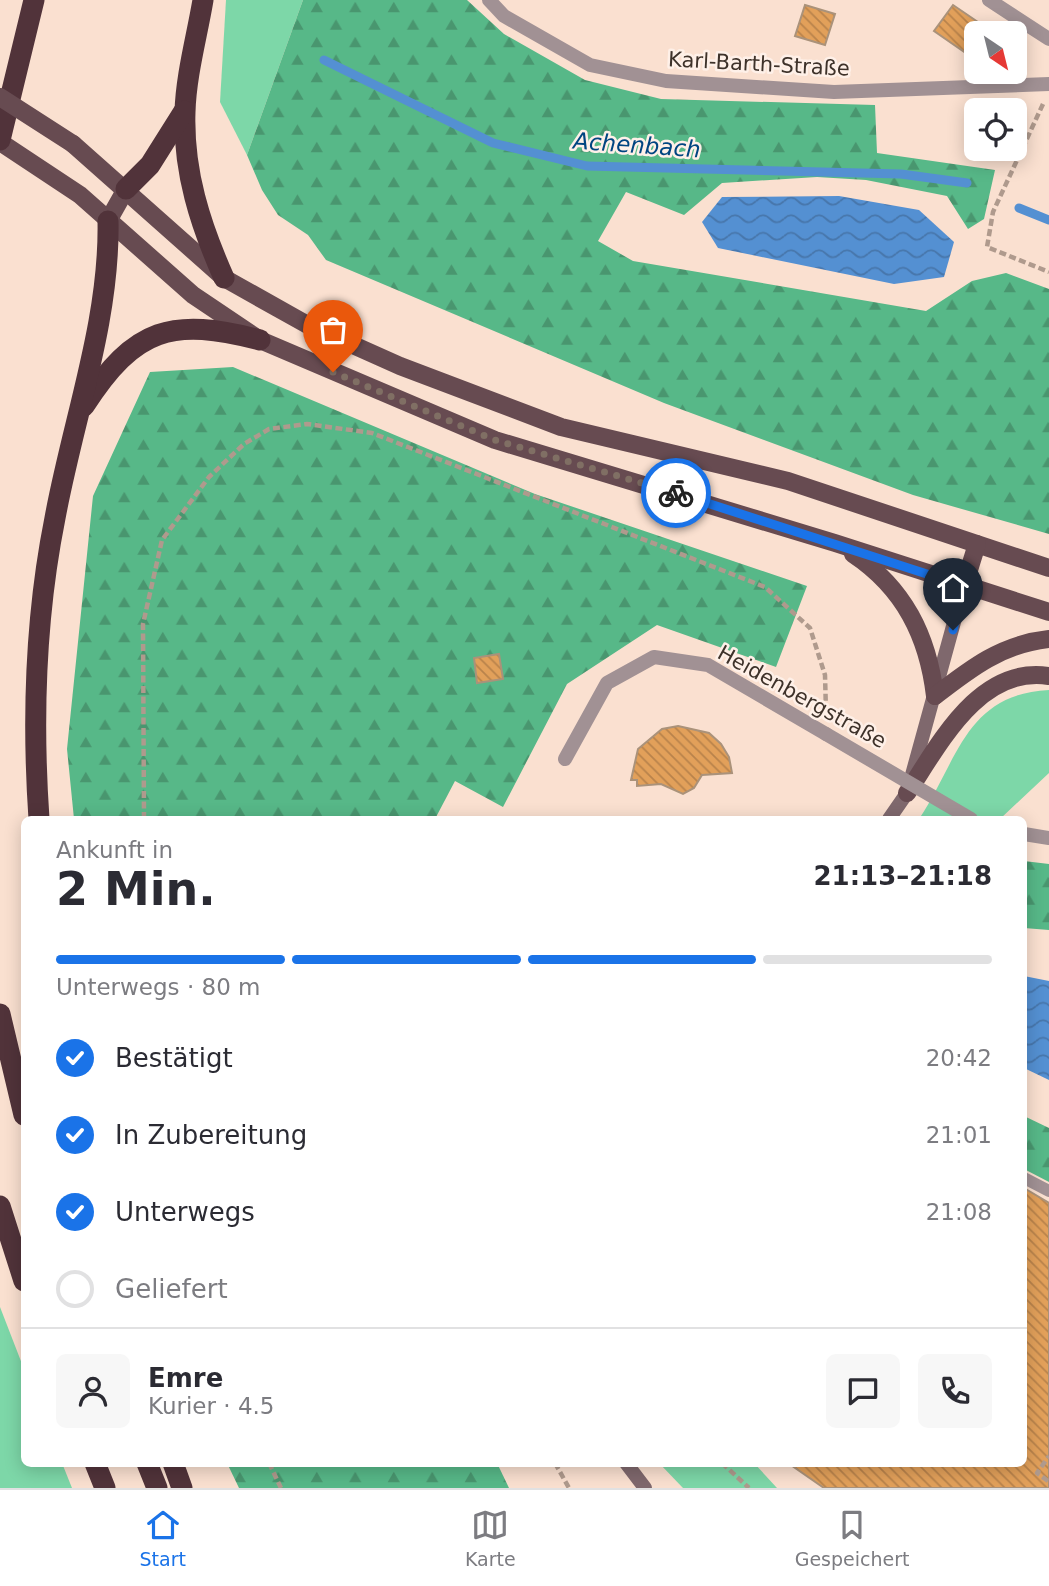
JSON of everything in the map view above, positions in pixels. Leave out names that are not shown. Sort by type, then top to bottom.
[{"type":"highway","points":[[0,141],[34,0]]},
{"type":"highway","points":[[203,0],[185,109],[186,152],[206,237],[224,278]]},
{"type":"highway","points":[[126,189],[150,165],[185,109]]},
{"type":"highway","points":[[39,816],[33,716],[37,645],[55,517],[109,267],[108,221]]},
{"type":"highway","points":[[78,416],[121,357],[165,332],[187,327],[215,328],[260,340]]},
{"type":"highway","points":[[0,1014],[21,1102]]},
{"type":"highway","points":[[0,1206],[21,1272]]},
{"type":"highway","points":[[97,1467],[105,1488]]},
{"type":"highway","points":[[149,1467],[157,1488]]},
{"type":"highway","points":[[174,1467],[182,1488]]},
{"type":"main road","points":[[0,97],[73,144],[224,278],[306,324],[400,366],[561,427],[788,481],[1049,568]]},
{"type":"main road","points":[[0,141],[64,183],[193,295],[260,340],[495,440],[835,542],[1049,612]]},
{"type":"main road","points":[[108,221],[126,189]]},
{"type":"main road","points":[[835,542],[886,580],[907,606],[922,634],[931,664],[934,696]]},
{"type":"main road","points":[[964,586],[976,544]]},
{"type":"main road","points":[[934,696],[975,665],[1003,649],[1049,639]]},
{"type":"main road","points":[[907,793],[964,711],[986,692],[1013,679],[1049,676]]},
{"type":"street","name":"Karl-Barth-Straße","points":[[489,0],[504,16],[590,65],[666,81],[834,92],[1049,84]]},
{"type":"street","points":[[989,0],[1049,39]]},
{"type":"street","points":[[891,816],[907,793],[964,586]]},
{"type":"street","name":"Heidenbergstraße","points":[[565,759],[607,683],[654,657],[708,665],[966,816]]},
{"type":"street","points":[[1027,834],[1049,838]]},
{"type":"street","points":[[629,1467],[645,1488]]},
{"type":"lane","points":[[1027,1180],[1049,1191]]},
{"type":"path","points":[[1043,103],[993,212],[987,247],[1049,272]]},
{"type":"path","points":[[144,816],[143,624],[162,540],[209,477],[244,444],[269,429],[307,424],[372,433],[765,587],[810,628],[825,675],[826,734]]},
{"type":"path","points":[[1044,1486],[1048,1481],[1037,1473],[1049,1456]]},
{"type":"path","points":[[271,1467],[281,1488]]},
{"type":"path","points":[[557,1467],[569,1488]]},
{"type":"path","points":[[726,1467],[749,1488]]},
{"type":"green space","points":[[226,0],[303,0],[247,155],[220,102]]},
{"type":"green space","points":[[303,0],[467,0],[504,34],[585,80],[661,99],[875,105],[877,153],[995,170],[984,219],[968,229],[947,196],[866,180],[817,177],[722,183],[684,215],[626,192],[598,241],[633,261],[926,311],[972,281],[1006,273],[1049,289],[1049,534],[913,495],[664,403],[326,260],[308,235],[278,215],[262,190],[247,155]]},
{"type":"green space","points":[[233,367],[535,494],[807,586],[776,667],[657,625],[567,684],[503,807],[455,781],[437,816],[74,816],[67,749],[93,496],[150,372]]},
{"type":"green space","points":[[1049,690],[1049,773],[1003,816],[921,816],[967,734],[981,717],[999,704],[1021,694]]},
{"type":"green space","points":[[1027,861],[1049,864],[1049,930],[1027,928]]},
{"type":"green space","points":[[1027,1117],[1049,1128],[1049,1182],[1027,1171]]},
{"type":"green space","points":[[0,1307],[21,1361],[21,1467],[64,1467],[72,1488],[0,1488]]},
{"type":"green space","points":[[229,1467],[499,1467],[509,1488],[239,1488]]},
{"type":"green space","points":[[663,1467],[758,1467],[777,1488],[683,1488]]},
{"type":"water","points":[[839,196],[919,210],[954,242],[944,277],[894,284],[718,248],[702,222],[722,197]]},
{"type":"water","points":[[1027,977],[1049,981],[1049,1080],[1027,1069]]},
{"type":"building","points":[[805,5],[835,14],[825,45],[795,36]]},
{"type":"building","points":[[953,5],[976,21],[964,21],[964,52],[934,31]]},
{"type":"building","points":[[499,654],[503,679],[477,683],[474,658]]},
{"type":"building","points":[[678,726],[709,733],[721,744],[729,757],[732,773],[702,775],[694,788],[683,794],[661,784],[637,786],[637,780],[631,780],[638,749],[662,729]]},
{"type":"building","points":[[1027,1190],[1049,1203],[1049,1488],[824,1488],[794,1467],[1027,1467]]},
{"type":"waterway","name":"Achenbach","points":[[324,60],[493,143],[587,166],[901,174],[967,183]]},
{"type":"waterway","name":"Achenbach","points":[[1019,208],[1049,220]]},
{"type":"way so far","points":[[333,372],[495,440],[676,493]]},
{"type":"route","points":[[676,493],[835,542],[964,586],[953,630]]}]
